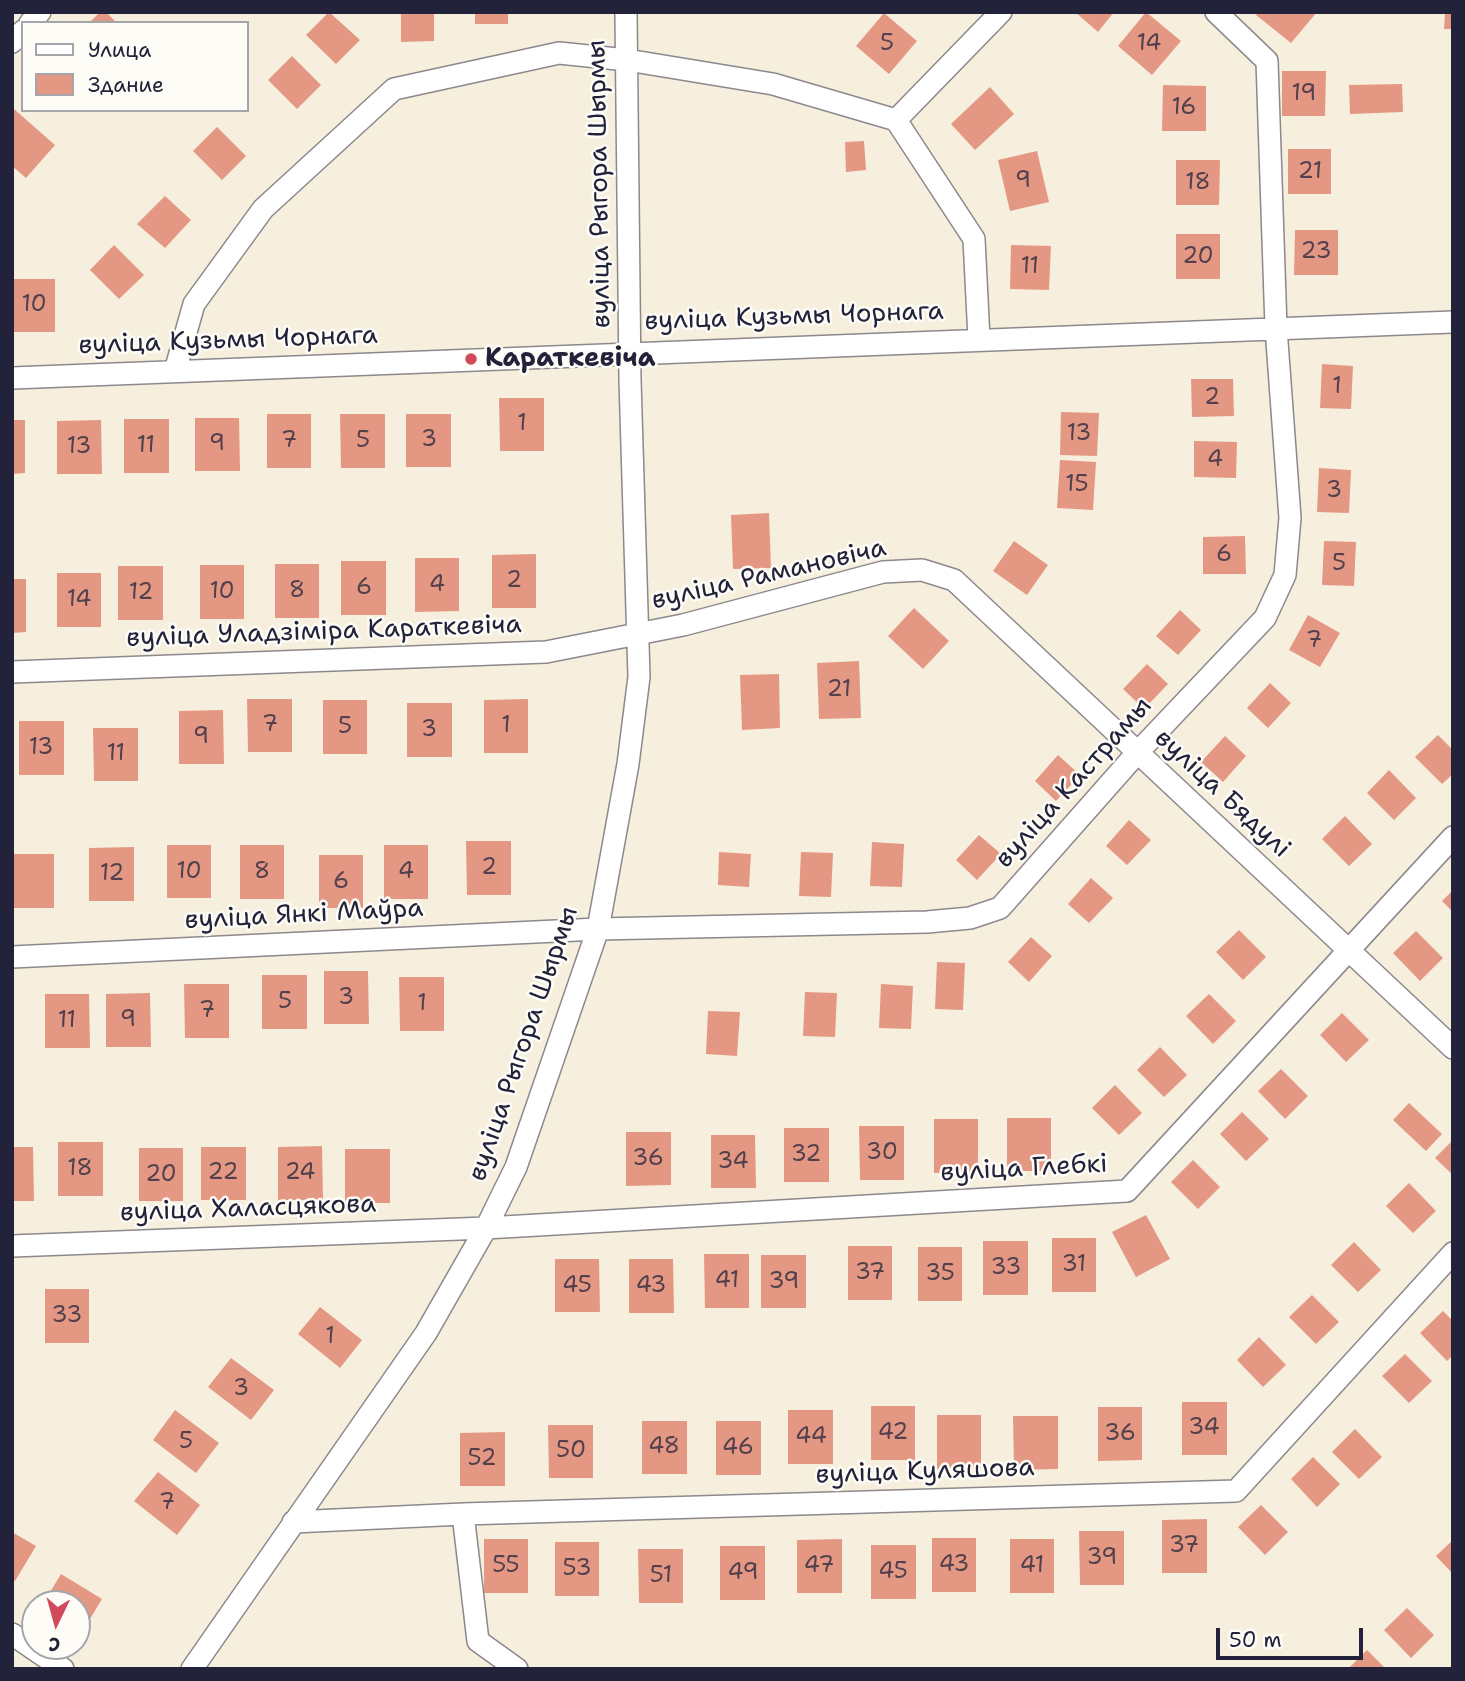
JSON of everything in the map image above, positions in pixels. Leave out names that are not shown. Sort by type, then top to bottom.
[{"type":"street","name":"вуліца Рыгора Шырмы","points":[[192,1669],[426,1333],[486,1228],[516,1167],[598,929],[628,764],[639,677],[630,351],[626,12]]},
{"type":"street","points":[[896,120],[1001,12]]},
{"type":"street","name":"вуліца Кастрамы","points":[[598,929],[970,918],[1000,908],[1137,753],[1265,618],[1285,575],[1290,518],[1276,328],[1267,61],[1216,12]]},
{"type":"street","points":[[175,372],[194,304],[264,209],[394,89],[559,53],[773,84],[896,120],[974,239],[979,339]]},
{"type":"street","name":"вуліца Кузьмы Чорнага","points":[[12,378],[630,351],[1453,322]]},
{"type":"street","name":"вуліца Рамановіча","points":[[637,635],[884,572],[922,570],[954,580]]},
{"type":"street","name":"вуліца Бядулі","points":[[954,580],[1453,1048]]},
{"type":"street","name":"вуліца Уладзіміра Караткевіча","points":[[12,672],[547,652],[637,635]]},
{"type":"street","name":"вуліца Глебкі","points":[[486,1228],[1127,1191],[1453,837]]},
{"type":"street","name":"вуліца Янкі Маўра","points":[[12,957],[598,929]]},
{"type":"street","name":"вуліца Халасцякова","points":[[12,1246],[486,1228]]},
{"type":"street","name":"вуліца Куляшова","points":[[293,1522],[463,1514],[1236,1491],[1453,1253]]},
{"type":"street","points":[[463,1514],[478,1641],[517,1669]]},
{"type":"street","points":[[12,1634],[63,1669]]},
{"type":"building","points":[[100,12],[106,12],[115,21],[91,21]]},
{"type":"building","points":[[329,12],[360,40],[336,64],[306,35]]},
{"type":"building","points":[[401,12],[434,12],[434,41],[401,42]]},
{"type":"building","points":[[475,12],[508,12],[508,24],[475,24]]},
{"type":"building","points":[[1075,12],[1114,12],[1098,32]]},
{"type":"building","points":[[1146,12],[1181,41],[1152,75],[1118,46]]},
{"type":"building","points":[[1258,12],[1317,12],[1291,43],[1256,15]]},
{"type":"building","points":[[1445,12],[1453,12],[1453,29],[1444,29]]},
{"type":"building","points":[[884,13],[917,41],[889,74],[856,46]]},
{"type":"building","points":[[292,56],[321,85],[297,109],[268,80]]},
{"type":"building","points":[[1282,71],[1326,71],[1325,116],[1282,116]]},
{"type":"building","points":[[1402,84],[1403,112],[1350,114],[1349,85]]},
{"type":"building","points":[[1163,85],[1206,86],[1206,131],[1162,131]]},
{"type":"building","points":[[990,87],[1014,114],[975,150],[951,124]]},
{"type":"building","points":[[14,109],[55,145],[26,178],[12,166]]},
{"type":"building","points":[[217,127],[246,156],[222,180],[193,151]]},
{"type":"building","points":[[864,141],[866,170],[846,172],[845,142]]},
{"type":"building","points":[[1288,149],[1331,149],[1331,194],[1288,194]]},
{"type":"building","points":[[1037,151],[1049,202],[1010,211],[998,160]]},
{"type":"building","points":[[1176,160],[1220,160],[1219,205],[1176,205]]},
{"type":"building","points":[[165,196],[191,220],[165,248],[137,224]]},
{"type":"building","points":[[1295,230],[1338,230],[1338,275],[1294,275]]},
{"type":"building","points":[[1176,234],[1220,234],[1220,279],[1176,279]]},
{"type":"building","points":[[114,245],[144,275],[119,299],[90,270]]},
{"type":"building","points":[[1011,245],[1051,246],[1049,290],[1010,289]]},
{"type":"building","points":[[12,279],[55,279],[55,332],[12,332]]},
{"type":"building","points":[[1322,364],[1353,366],[1351,409],[1320,408]]},
{"type":"building","points":[[1191,379],[1233,379],[1234,416],[1192,417]]},
{"type":"building","points":[[499,398],[544,398],[544,451],[500,451]]},
{"type":"building","points":[[1061,412],[1099,413],[1097,456],[1060,455]]},
{"type":"building","points":[[267,414],[311,414],[311,468],[267,468]]},
{"type":"building","points":[[340,414],[385,414],[385,468],[341,468]]},
{"type":"building","points":[[406,414],[451,414],[451,467],[406,467]]},
{"type":"building","points":[[195,418],[239,418],[240,471],[195,471]]},
{"type":"building","points":[[124,419],[169,419],[169,473],[124,473]]},
{"type":"building","points":[[12,420],[25,420],[25,473],[12,474]]},
{"type":"building","points":[[101,420],[102,474],[57,474],[57,421]]},
{"type":"building","points":[[1194,441],[1237,442],[1236,478],[1194,477]]},
{"type":"building","points":[[1060,460],[1096,462],[1093,510],[1057,508]]},
{"type":"building","points":[[1319,468],[1351,470],[1349,513],[1317,512]]},
{"type":"building","points":[[769,513],[771,568],[733,569],[731,515]]},
{"type":"building","points":[[1245,536],[1246,574],[1203,574],[1203,537]]},
{"type":"building","points":[[1014,541],[1048,565],[1027,595],[993,571]]},
{"type":"building","points":[[1324,541],[1356,542],[1354,586],[1322,585]]},
{"type":"building","points":[[536,554],[536,608],[492,608],[492,555]]},
{"type":"building","points":[[415,558],[459,558],[459,611],[415,612]]},
{"type":"building","points":[[341,561],[386,561],[386,615],[341,615]]},
{"type":"building","points":[[275,564],[319,564],[319,618],[275,618]]},
{"type":"building","points":[[200,565],[244,565],[244,619],[200,619]]},
{"type":"building","points":[[118,566],[163,566],[163,620],[118,620]]},
{"type":"building","points":[[57,573],[101,573],[101,627],[57,627]]},
{"type":"building","points":[[12,579],[26,579],[26,632],[12,633]]},
{"type":"building","points":[[914,608],[949,641],[923,669],[888,636]]},
{"type":"building","points":[[1180,610],[1201,630],[1178,655],[1156,636]]},
{"type":"building","points":[[1308,615],[1340,633],[1320,667],[1289,650]]},
{"type":"building","points":[[859,661],[861,718],[819,719],[817,663]]},
{"type":"building","points":[[1147,664],[1168,684],[1144,709],[1123,689]]},
{"type":"building","points":[[779,674],[780,728],[742,730],[740,675]]},
{"type":"building","points":[[1270,683],[1291,703],[1268,728],[1247,708]]},
{"type":"building","points":[[247,699],[292,699],[292,752],[248,752]]},
{"type":"building","points":[[528,699],[528,753],[484,753],[484,700]]},
{"type":"building","points":[[323,700],[367,700],[367,754],[323,754]]},
{"type":"building","points":[[407,703],[452,703],[452,757],[407,757]]},
{"type":"building","points":[[223,710],[224,764],[179,764],[179,711]]},
{"type":"building","points":[[19,721],[64,721],[64,775],[19,775]]},
{"type":"building","points":[[93,728],[138,728],[138,781],[94,781]]},
{"type":"building","points":[[1438,735],[1453,750],[1453,774],[1442,784],[1415,757]]},
{"type":"building","points":[[1225,736],[1246,756],[1223,782],[1201,762]]},
{"type":"building","points":[[1058,755],[1080,775],[1056,801],[1035,781]]},
{"type":"building","points":[[1389,770],[1416,798],[1394,820],[1367,793]]},
{"type":"building","points":[[1345,816],[1372,844],[1349,866],[1322,839]]},
{"type":"building","points":[[1129,820],[1151,840],[1127,865],[1106,846]]},
{"type":"building","points":[[979,835],[1001,854],[977,880],[956,860]]},
{"type":"building","points":[[466,841],[511,841],[511,895],[467,895]]},
{"type":"building","points":[[872,842],[904,844],[902,887],[870,886]]},
{"type":"building","points":[[167,845],[211,845],[211,898],[167,898]]},
{"type":"building","points":[[240,845],[284,845],[284,899],[240,899]]},
{"type":"building","points":[[384,845],[428,845],[428,899],[384,899]]},
{"type":"building","points":[[134,847],[134,901],[89,901],[89,848]]},
{"type":"building","points":[[719,852],[751,854],[749,887],[718,885]]},
{"type":"building","points":[[801,852],[833,853],[831,897],[799,896]]},
{"type":"building","points":[[12,854],[54,854],[54,908],[12,908]]},
{"type":"building","points":[[319,855],[363,855],[363,908],[319,908]]},
{"type":"building","points":[[1091,878],[1113,898],[1089,923],[1068,904]]},
{"type":"building","points":[[1453,890],[1453,912],[1442,901]]},
{"type":"building","points":[[1239,930],[1266,957],[1243,980],[1216,952]]},
{"type":"building","points":[[1416,931],[1443,958],[1420,981],[1393,953]]},
{"type":"building","points":[[1031,937],[1052,956],[1029,982],[1008,962]]},
{"type":"building","points":[[937,962],[965,963],[963,1010],[935,1009]]},
{"type":"building","points":[[324,971],[368,971],[369,1024],[324,1024]]},
{"type":"building","points":[[262,975],[307,975],[307,1029],[262,1029]]},
{"type":"building","points":[[399,977],[444,977],[444,1031],[400,1031]]},
{"type":"building","points":[[184,984],[229,984],[229,1038],[185,1038]]},
{"type":"building","points":[[881,984],[913,986],[911,1029],[879,1028]]},
{"type":"building","points":[[805,992],[837,993],[835,1037],[803,1036]]},
{"type":"building","points":[[150,993],[151,1047],[106,1047],[106,994]]},
{"type":"building","points":[[45,994],[89,994],[90,1048],[45,1048]]},
{"type":"building","points":[[1209,994],[1236,1021],[1213,1044],[1186,1016]]},
{"type":"building","points":[[708,1011],[740,1012],[737,1056],[706,1054]]},
{"type":"building","points":[[1342,1013],[1369,1040],[1346,1062],[1320,1035]]},
{"type":"building","points":[[1160,1047],[1187,1075],[1164,1097],[1137,1070]]},
{"type":"building","points":[[1281,1069],[1308,1096],[1285,1119],[1258,1091]]},
{"type":"building","points":[[1115,1085],[1142,1113],[1119,1135],[1092,1108]]},
{"type":"building","points":[[1409,1103],[1442,1134],[1426,1151],[1393,1120]]},
{"type":"building","points":[[1242,1112],[1269,1139],[1246,1161],[1220,1134]]},
{"type":"building","points":[[1007,1118],[1051,1118],[1051,1171],[1007,1171]]},
{"type":"building","points":[[934,1119],[978,1119],[978,1173],[934,1173]]},
{"type":"building","points":[[859,1126],[904,1126],[904,1180],[860,1180]]},
{"type":"building","points":[[784,1128],[829,1128],[829,1182],[784,1182]]},
{"type":"building","points":[[626,1132],[671,1132],[671,1185],[626,1186]]},
{"type":"building","points":[[711,1135],[755,1135],[756,1188],[711,1188]]},
{"type":"building","points":[[1453,1140],[1453,1175],[1435,1158]]},
{"type":"building","points":[[58,1142],[103,1142],[103,1196],[58,1196]]},
{"type":"building","points":[[322,1146],[323,1200],[278,1200],[278,1147]]},
{"type":"building","points":[[12,1147],[33,1147],[34,1201],[12,1201]]},
{"type":"building","points":[[201,1147],[246,1147],[246,1200],[201,1200]]},
{"type":"building","points":[[139,1148],[183,1148],[183,1201],[139,1201]]},
{"type":"building","points":[[345,1149],[390,1149],[390,1203],[345,1203]]},
{"type":"building","points":[[1193,1160],[1220,1187],[1198,1209],[1171,1182]]},
{"type":"building","points":[[1409,1183],[1436,1211],[1413,1233],[1386,1206]]},
{"type":"building","points":[[1146,1215],[1170,1259],[1136,1277],[1112,1232]]},
{"type":"building","points":[[1052,1238],[1096,1238],[1096,1292],[1052,1292]]},
{"type":"building","points":[[983,1241],[1028,1241],[1028,1295],[983,1295]]},
{"type":"building","points":[[1354,1242],[1381,1270],[1358,1292],[1331,1265]]},
{"type":"building","points":[[848,1246],[892,1246],[892,1300],[848,1300]]},
{"type":"building","points":[[918,1247],[962,1247],[962,1301],[918,1301]]},
{"type":"building","points":[[704,1254],[749,1254],[749,1308],[705,1308]]},
{"type":"building","points":[[761,1255],[806,1255],[806,1308],[761,1308]]},
{"type":"building","points":[[555,1259],[599,1259],[600,1312],[555,1312]]},
{"type":"building","points":[[629,1259],[673,1259],[674,1313],[629,1313]]},
{"type":"building","points":[[45,1289],[89,1289],[89,1343],[45,1343]]},
{"type":"building","points":[[1312,1295],[1339,1322],[1316,1344],[1289,1317]]},
{"type":"building","points":[[320,1307],[362,1340],[340,1368],[298,1334]]},
{"type":"building","points":[[1443,1311],[1453,1321],[1453,1355],[1447,1361],[1420,1333]]},
{"type":"building","points":[[1259,1337],[1286,1365],[1263,1387],[1237,1360]]},
{"type":"building","points":[[1405,1354],[1432,1381],[1409,1403],[1382,1376]]},
{"type":"building","points":[[231,1358],[274,1390],[251,1420],[208,1387]]},
{"type":"building","points":[[1182,1402],[1227,1402],[1227,1455],[1182,1455]]},
{"type":"building","points":[[871,1406],[915,1406],[915,1460],[871,1460]]},
{"type":"building","points":[[1098,1407],[1142,1407],[1142,1460],[1098,1461]]},
{"type":"building","points":[[175,1410],[219,1443],[196,1473],[153,1440]]},
{"type":"building","points":[[788,1410],[833,1410],[833,1464],[788,1464]]},
{"type":"building","points":[[937,1415],[981,1415],[981,1469],[937,1469]]},
{"type":"building","points":[[1013,1416],[1058,1416],[1058,1469],[1014,1470]]},
{"type":"building","points":[[642,1421],[687,1421],[687,1474],[642,1474]]},
{"type":"building","points":[[716,1421],[761,1421],[761,1475],[716,1475]]},
{"type":"building","points":[[548,1425],[593,1425],[593,1478],[549,1478]]},
{"type":"building","points":[[1355,1429],[1382,1457],[1359,1479],[1332,1452]]},
{"type":"building","points":[[505,1432],[505,1486],[460,1486],[460,1433]]},
{"type":"building","points":[[1313,1457],[1340,1484],[1317,1507],[1291,1479]]},
{"type":"building","points":[[158,1472],[200,1505],[177,1535],[134,1501]]},
{"type":"building","points":[[1261,1505],[1288,1532],[1265,1555],[1238,1527]]},
{"type":"building","points":[[1207,1519],[1207,1573],[1162,1573],[1162,1520]]},
{"type":"building","points":[[1079,1531],[1124,1531],[1124,1585],[1080,1585]]},
{"type":"building","points":[[12,1532],[36,1546],[15,1581],[12,1579]]},
{"type":"building","points":[[932,1538],[976,1538],[976,1592],[932,1592]]},
{"type":"building","points":[[484,1539],[528,1539],[528,1593],[484,1593]]},
{"type":"building","points":[[842,1539],[842,1593],[797,1593],[797,1540]]},
{"type":"building","points":[[1010,1539],[1054,1539],[1054,1593],[1010,1593]]},
{"type":"building","points":[[1453,1540],[1453,1574],[1436,1556]]},
{"type":"building","points":[[555,1542],[599,1542],[599,1596],[555,1596]]},
{"type":"building","points":[[871,1545],[916,1545],[916,1599],[871,1599]]},
{"type":"building","points":[[720,1546],[765,1546],[765,1600],[720,1600]]},
{"type":"building","points":[[638,1549],[683,1549],[683,1603],[639,1603]]},
{"type":"building","points":[[61,1574],[87,1590],[51,1590]]},
{"type":"building","points":[[91,1592],[102,1599],[91,1617]]},
{"type":"building","points":[[1407,1608],[1434,1635],[1411,1658],[1384,1630]]},
{"type":"building","points":[[1367,1650],[1386,1669],[1348,1669]]},
{"type":"place","name":"Караткевіча","points":[[471,359]]}]
